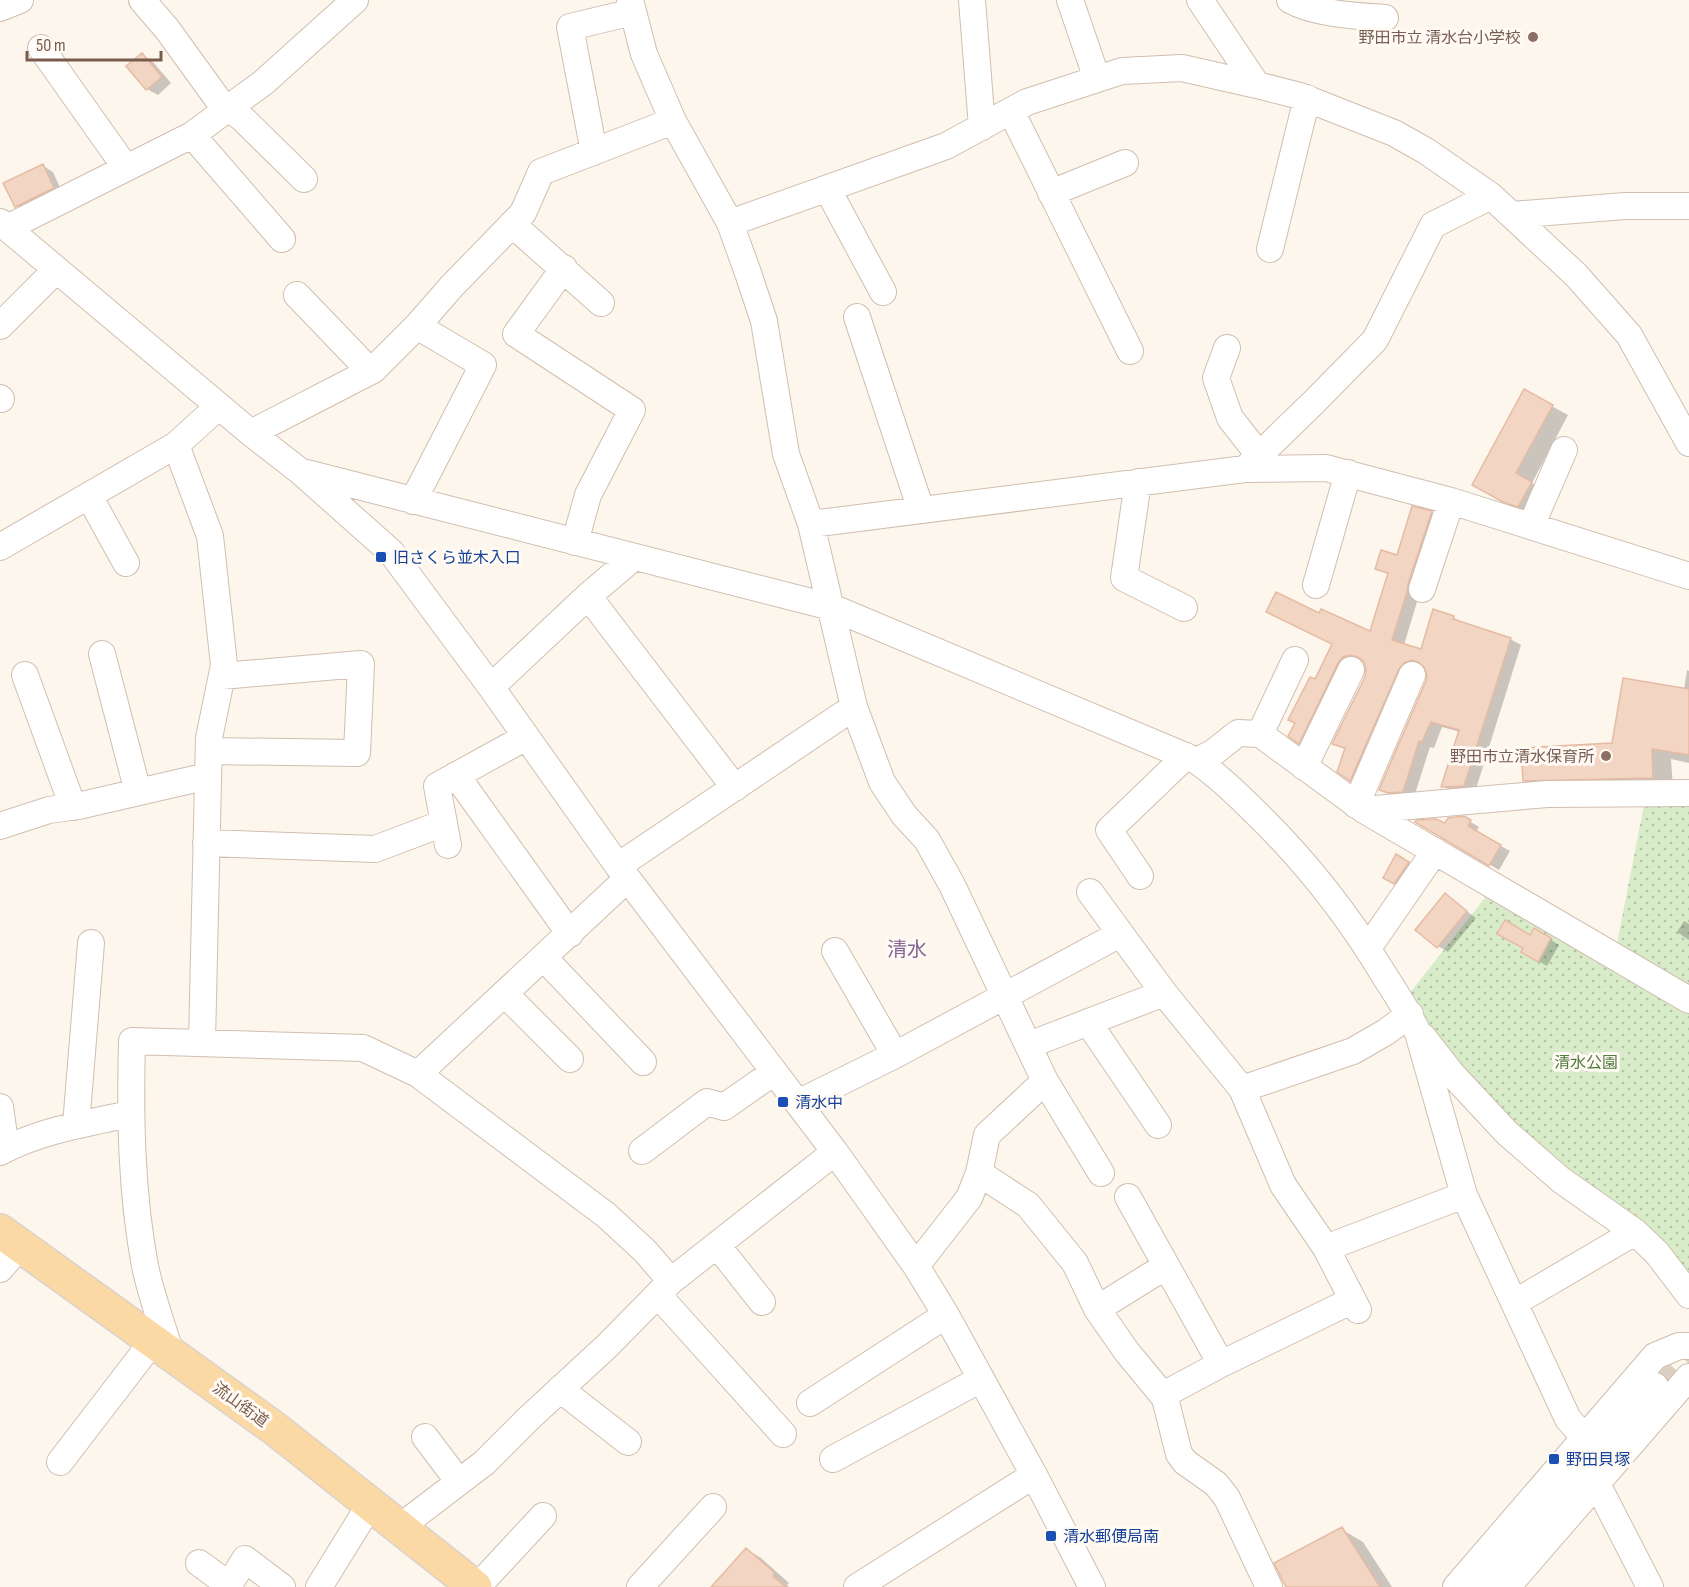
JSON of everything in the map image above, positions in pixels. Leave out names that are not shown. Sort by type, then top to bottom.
[{"type":"main road","name":"流山街道","points":[[6,1249],[162,1348],[274,1428],[476,1587]]},
{"type":"street","points":[[0,8],[20,0]]},
{"type":"street","points":[[142,0],[167,29],[219,101],[230,108],[304,179]]},
{"type":"street","points":[[972,0],[982,126]]},
{"type":"street","points":[[1070,0],[1096,80]]},
{"type":"street","points":[[1200,0],[1257,85]]},
{"type":"street","points":[[1290,0],[1301,6],[1358,16],[1386,18]]},
{"type":"street","points":[[348,2],[264,82],[192,135],[5,232],[56,270],[301,472],[391,552],[491,687],[622,873],[835,1152],[916,1266],[946,1315],[1034,1475],[1092,1587]]},
{"type":"street","points":[[594,152],[570,27],[631,6],[644,54],[673,122],[730,223],[764,321],[786,454],[811,524],[854,707],[882,782],[904,815],[927,840],[952,885],[1045,1081],[1101,1173]]},
{"type":"street","points":[[41,48],[126,168]]},
{"type":"street","points":[[730,223],[946,146],[1027,102],[1122,71],[1182,68],[1307,98],[1394,133],[1426,151],[1491,196],[1576,276],[1629,335],[1685,429]]},
{"type":"street","points":[[1270,249],[1307,98]]},
{"type":"street","points":[[1011,111],[1130,351]]},
{"type":"street","points":[[251,433],[370,371],[417,326],[523,213],[541,172],[673,122]]},
{"type":"street","points":[[192,135],[282,239]]},
{"type":"street","points":[[1051,193],[1125,163]]},
{"type":"street","points":[[828,189],[883,291]]},
{"type":"street","points":[[1252,462],[1375,340],[1433,225],[1491,196]]},
{"type":"street","points":[[1512,215],[1625,206],[1689,206]]},
{"type":"street","points":[[512,224],[601,303]]},
{"type":"street","points":[[564,268],[516,334],[632,410],[588,495],[575,542]]},
{"type":"street","points":[[0,326],[56,270]]},
{"type":"street","points":[[297,295],[370,371]]},
{"type":"street","points":[[857,317],[921,510]]},
{"type":"street","points":[[412,501],[483,365],[417,326]]},
{"type":"street","points":[[1227,348],[1216,378],[1230,418],[1252,462]]},
{"type":"street","points":[[0,547],[176,445],[219,406]]},
{"type":"street","points":[[176,445],[210,536],[224,665],[209,738],[202,1042]]},
{"type":"street","points":[[1531,526],[1564,450]]},
{"type":"street","points":[[811,524],[1138,482],[1252,462],[1326,468],[1348,473],[1451,501],[1689,576]]},
{"type":"street","points":[[301,472],[831,606],[1191,758],[1216,774],[1282,839],[1318,879],[1368,948],[1414,1024],[1452,1074],[1507,1133],[1561,1180],[1635,1232],[1657,1252],[1689,1295]]},
{"type":"street","points":[[1316,585],[1348,473]]},
{"type":"street","points":[[1138,482],[1124,578],[1184,608]]},
{"type":"street","points":[[89,496],[126,563]]},
{"type":"street","points":[[1422,589],[1451,501]]},
{"type":"street","points":[[491,687],[634,556]]},
{"type":"street","points":[[588,596],[735,788]]},
{"type":"street","points":[[102,654],[138,792]]},
{"type":"street","points":[[1260,734],[1295,660]]},
{"type":"street","points":[[209,751],[357,753],[361,664],[222,676]]},
{"type":"street","points":[[1304,767],[1351,670]]},
{"type":"street","points":[[25,675],[73,807]]},
{"type":"street","points":[[1360,807],[1412,675]]},
{"type":"street","points":[[418,1074],[570,934],[622,873],[735,788],[854,707]]},
{"type":"street","points":[[1140,876],[1109,830],[1191,758],[1215,752],[1238,734],[1260,734],[1360,807],[1689,1000]]},
{"type":"street","points":[[206,843],[375,849],[446,834],[437,786],[526,737]]},
{"type":"street","points":[[456,775],[570,934]]},
{"type":"street","points":[[0,826],[49,810],[73,807],[207,776]]},
{"type":"street","points":[[1360,807],[1547,794],[1689,793]]},
{"type":"street","points":[[1368,948],[1434,851]]},
{"type":"street","points":[[1090,892],[1164,993],[1242,1089],[1283,1185],[1326,1248],[1355,1305],[1221,1364],[1163,1395]]},
{"type":"street","points":[[798,1103],[895,1055],[1120,934]]},
{"type":"street","points":[[76,1125],[92,943]]},
{"type":"street","points":[[835,951],[895,1055]]},
{"type":"street","points":[[544,958],[643,1062]]},
{"type":"street","points":[[1029,1045],[1164,993]]},
{"type":"street","points":[[505,994],[570,1059]]},
{"type":"street","points":[[1088,1022],[1158,1125]]},
{"type":"street","points":[[1242,1089],[1353,1051],[1386,1032],[1414,1024]]},
{"type":"street","points":[[1414,1024],[1464,1195],[1568,1419],[1585,1438]]},
{"type":"street","points":[[60,1462],[162,1348],[138,1223],[130,1114],[132,1041],[363,1048],[418,1074],[606,1215],[645,1251],[664,1288],[783,1434]]},
{"type":"street","points":[[642,1151],[707,1101],[724,1107],[774,1071]]},
{"type":"street","points":[[916,1266],[969,1198],[979,1173],[987,1135],[1045,1081]]},
{"type":"street","points":[[0,1107],[3,1150],[32,1138],[76,1125],[130,1114]]},
{"type":"street","points":[[400,1527],[484,1463],[608,1346],[664,1288],[835,1152]]},
{"type":"street","points":[[979,1173],[1028,1204],[1075,1263],[1097,1309],[1127,1352],[1163,1395],[1169,1410],[1179,1454],[1185,1462],[1216,1484],[1227,1498],[1269,1587]]},
{"type":"street","points":[[1326,1248],[1464,1195]]},
{"type":"street","points":[[1128,1197],[1221,1364]]},
{"type":"street","points":[[1514,1303],[1635,1232]]},
{"type":"street","points":[[717,1245],[762,1302]]},
{"type":"street","points":[[1097,1309],[1166,1266]]},
{"type":"street","points":[[810,1403],[946,1315]]},
{"type":"street","points":[[1456,1587],[1655,1356],[1679,1346],[1689,1346]]},
{"type":"street","points":[[1507,1587],[1689,1377]]},
{"type":"street","points":[[833,1459],[981,1379]]},
{"type":"street","points":[[1479,1587],[1656,1386]]},
{"type":"street","points":[[560,1389],[628,1442]]},
{"type":"street","points":[[425,1437],[459,1482]]},
{"type":"street","points":[[857,1587],[1034,1475]]},
{"type":"street","points":[[1597,1484],[1650,1587]]},
{"type":"street","points":[[319,1587],[371,1503]]},
{"type":"street","points":[[640,1587],[713,1507]]},
{"type":"street","points":[[476,1587],[543,1516]]},
{"type":"street","points":[[199,1563],[229,1585],[245,1559],[282,1587]]},
{"type":"green space","name":"清水公園","points":[[1645,800],[1689,801],[1689,1289],[1532,1151],[1405,999],[1488,894],[1613,964]]},
{"type":"building","points":[[142,53],[162,77],[146,90],[126,66]]},
{"type":"building","points":[[43,164],[54,188],[15,207],[3,183]]},
{"type":"building","points":[[1524,389],[1553,405],[1516,473],[1532,482],[1518,507],[1503,502],[1472,485]]},
{"type":"building","points":[[1412,506],[1432,511],[1392,640],[1421,649],[1433,609],[1454,616],[1453,619],[1511,638],[1464,786],[1441,787],[1459,730],[1431,722],[1422,742],[1419,741],[1403,792],[1388,793],[1379,790],[1426,681],[1427,674],[1424,667],[1411,660],[1399,669],[1350,781],[1337,772],[1345,748],[1332,744],[1365,677],[1364,662],[1350,655],[1343,657],[1338,663],[1299,744],[1288,736],[1295,723],[1288,720],[1310,677],[1315,679],[1332,644],[1266,612],[1276,592],[1319,613],[1321,609],[1370,631],[1388,573],[1375,569],[1381,550],[1397,555]]},
{"type":"building","points":[[1623,678],[1689,689],[1689,755],[1652,749],[1653,778],[1523,781],[1521,748],[1612,743]]},
{"type":"building","points":[[1464,816],[1471,820],[1468,826],[1501,845],[1489,866],[1415,822],[1416,820],[1436,819],[1445,823],[1448,818]]},
{"type":"building","points":[[1396,854],[1409,862],[1394,884],[1383,878]]},
{"type":"building","points":[[1445,893],[1467,911],[1437,948],[1415,930]]},
{"type":"building","points":[[1505,920],[1530,935],[1534,928],[1551,938],[1538,962],[1521,952],[1523,948],[1497,934]]},
{"type":"building","points":[[1342,1527],[1380,1587],[1286,1587],[1274,1563]]},
{"type":"building","points":[[746,1548],[775,1573],[773,1576],[786,1587],[711,1587]]},
{"type":"tunnel","points":[[1655,1386],[1689,1346]]},
{"type":"place","name":"野田市立 清水台小学校","points":[[1533,37]]},
{"type":"place","name":"旧さくら並木入口","points":[[381,557]]},
{"type":"place","name":"野田市立清水保育所","points":[[1606,756]]},
{"type":"place","name":"清水中","points":[[783,1102]]},
{"type":"place","name":"野田貝塚","points":[[1554,1459]]},
{"type":"place","name":"清水郵便局南","points":[[1051,1536]]},
{"type":"district","name":"清水","points":[[907,949]]}]
